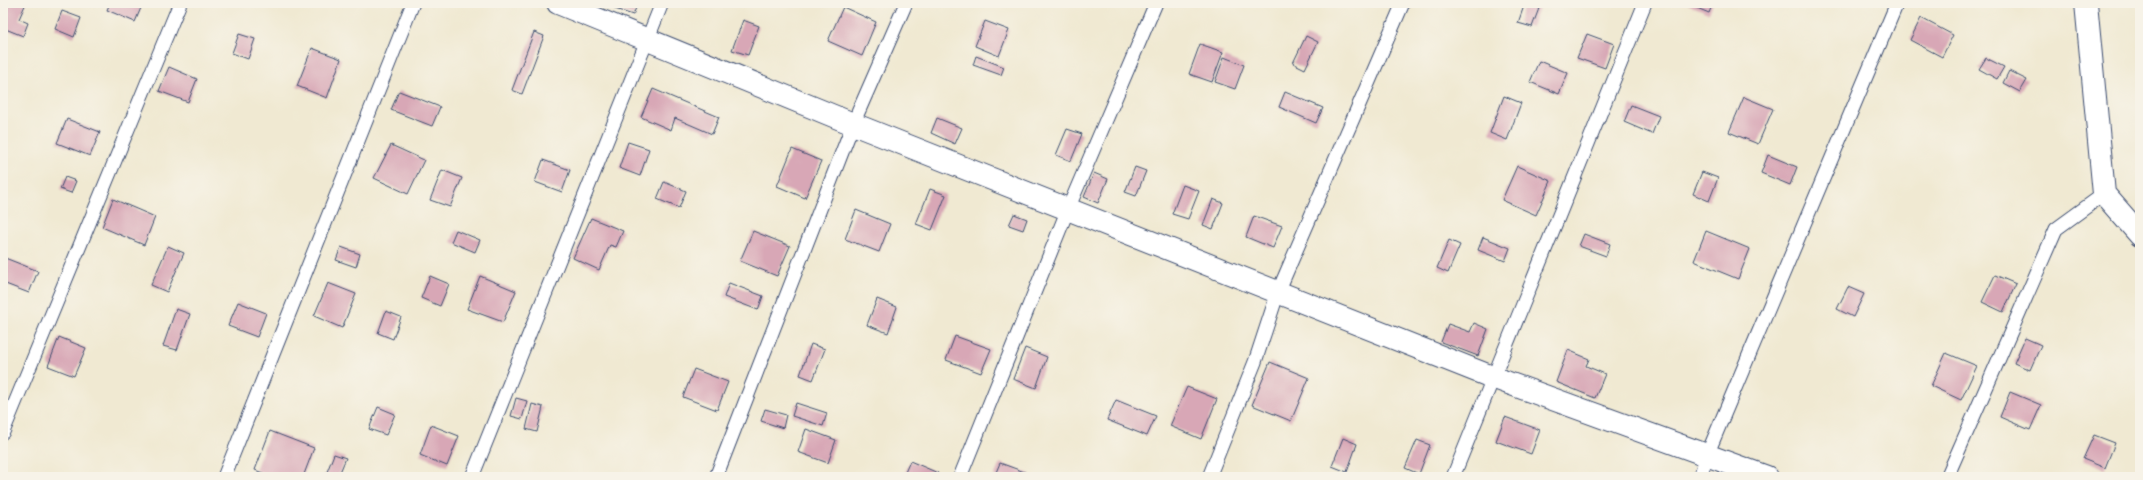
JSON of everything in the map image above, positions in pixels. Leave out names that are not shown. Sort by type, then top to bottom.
[{"type":"street","points":[[558,3],[853,124],[1492,377],[1767,477]]},
{"type":"street","points":[[2086,3],[2104,194],[2140,235]]},
{"type":"lane","points":[[3,432],[180,3]]},
{"type":"lane","points":[[224,477],[413,3]]},
{"type":"lane","points":[[472,477],[662,3]]},
{"type":"lane","points":[[716,477],[853,124],[906,3]]},
{"type":"lane","points":[[960,477],[1068,209],[1156,3]]},
{"type":"lane","points":[[1209,477],[1255,362],[1278,292],[1403,3]]},
{"type":"lane","points":[[1452,477],[1645,3]]},
{"type":"lane","points":[[1700,477],[1707,455],[1898,3]]},
{"type":"lane","points":[[1947,477],[2056,229],[2104,194]]},
{"type":"building","points":[[3,3],[26,3],[19,19],[28,23],[23,36],[3,28]]},
{"type":"building","points":[[110,3],[143,3],[135,22],[107,10]]},
{"type":"building","points":[[617,3],[638,3],[633,15],[615,9]]},
{"type":"building","points":[[1525,3],[1541,3],[1532,27],[1518,23]]},
{"type":"building","points":[[1685,3],[1713,3],[1709,13]]},
{"type":"building","points":[[843,7],[876,22],[862,56],[828,41]]},
{"type":"building","points":[[62,11],[81,18],[74,37],[55,29]]},
{"type":"building","points":[[1921,18],[1953,35],[1942,57],[1910,40]]},
{"type":"building","points":[[743,20],[759,26],[748,55],[732,50]]},
{"type":"building","points":[[985,21],[1009,30],[999,56],[975,46]]},
{"type":"building","points":[[534,32],[544,36],[522,94],[512,90]]},
{"type":"building","points":[[239,34],[255,39],[248,59],[232,53]]},
{"type":"building","points":[[1587,34],[1614,44],[1605,68],[1577,58]]},
{"type":"building","points":[[1306,36],[1318,42],[1305,69],[1293,63]]},
{"type":"building","points":[[1200,44],[1223,52],[1212,82],[1189,74]]},
{"type":"building","points":[[312,48],[341,59],[327,98],[297,86]]},
{"type":"building","points":[[976,56],[1004,67],[1001,75],[973,65]]},
{"type":"building","points":[[1224,57],[1244,65],[1235,89],[1215,82]]},
{"type":"building","points":[[1986,58],[2004,67],[1997,79],[1979,69]]},
{"type":"building","points":[[1539,61],[1568,73],[1559,94],[1530,82]]},
{"type":"building","points":[[169,67],[197,79],[188,102],[159,91]]},
{"type":"building","points":[[2009,71],[2027,80],[2020,92],[2003,83]]},
{"type":"building","points":[[653,89],[719,117],[712,134],[675,118],[671,130],[641,117]]},
{"type":"building","points":[[399,91],[440,107],[432,126],[391,110]]},
{"type":"building","points":[[1285,92],[1323,108],[1316,123],[1279,107]]},
{"type":"building","points":[[1504,96],[1521,103],[1507,140],[1490,133]]},
{"type":"building","points":[[1744,97],[1773,109],[1758,144],[1729,132]]},
{"type":"building","points":[[1631,105],[1659,116],[1652,134],[1624,122]]},
{"type":"building","points":[[937,118],[962,128],[955,144],[931,133]]},
{"type":"building","points":[[67,119],[100,132],[90,156],[57,143]]},
{"type":"building","points":[[1067,129],[1082,134],[1071,161],[1056,155]]},
{"type":"building","points":[[628,142],[649,149],[640,176],[619,168]]},
{"type":"building","points":[[391,145],[424,160],[408,194],[374,178]]},
{"type":"building","points":[[792,149],[821,161],[805,198],[777,186]]},
{"type":"building","points":[[1768,155],[1797,167],[1790,185],[1761,173]]},
{"type":"building","points":[[543,160],[570,170],[562,192],[535,182]]},
{"type":"building","points":[[1517,166],[1551,181],[1536,215],[1502,200]]},
{"type":"building","points":[[1135,167],[1146,171],[1136,196],[1125,192]]},
{"type":"building","points":[[442,170],[462,178],[450,207],[430,200]]},
{"type":"building","points":[[1702,172],[1718,178],[1709,201],[1693,194]]},
{"type":"building","points":[[1094,173],[1108,179],[1098,203],[1084,197]]},
{"type":"building","points":[[65,177],[76,181],[71,193],[60,189]]},
{"type":"building","points":[[664,182],[686,191],[679,208],[657,199]]},
{"type":"building","points":[[1183,185],[1199,191],[1188,219],[1172,214]]},
{"type":"building","points":[[930,189],[946,195],[932,230],[916,224]]},
{"type":"building","points":[[113,199],[155,217],[144,245],[102,227]]},
{"type":"building","points":[[1213,199],[1223,203],[1213,229],[1203,225]]},
{"type":"building","points":[[856,210],[890,224],[879,252],[845,239]]},
{"type":"building","points":[[1014,214],[1027,219],[1023,230],[1009,225]]},
{"type":"building","points":[[1254,216],[1282,226],[1273,248],[1246,237]]},
{"type":"building","points":[[591,218],[623,231],[616,247],[610,245],[599,270],[573,258]]},
{"type":"building","points":[[456,230],[480,240],[475,252],[451,242]]},
{"type":"building","points":[[753,231],[790,246],[777,276],[740,261]]},
{"type":"building","points":[[1706,231],[1750,249],[1738,279],[1694,261]]},
{"type":"building","points":[[1584,234],[1610,244],[1606,256],[1579,246]]},
{"type":"building","points":[[1483,237],[1510,248],[1505,261],[1478,250]]},
{"type":"building","points":[[1449,240],[1460,245],[1448,273],[1437,268]]},
{"type":"building","points":[[168,246],[184,253],[167,292],[151,285]]},
{"type":"building","points":[[341,247],[360,254],[356,267],[336,260]]},
{"type":"building","points":[[5,258],[38,271],[29,293],[3,283],[3,263]]},
{"type":"building","points":[[1995,275],[2016,284],[2003,312],[1982,302]]},
{"type":"building","points":[[430,276],[449,284],[440,306],[421,298]]},
{"type":"building","points":[[480,276],[516,291],[503,322],[467,309]]},
{"type":"building","points":[[328,283],[356,294],[342,328],[314,316]]},
{"type":"building","points":[[729,283],[763,296],[758,310],[724,297]]},
{"type":"building","points":[[1848,287],[1864,294],[1853,317],[1837,309]]},
{"type":"building","points":[[877,299],[897,307],[888,333],[867,325]]},
{"type":"building","points":[[238,302],[266,313],[257,337],[228,326]]},
{"type":"building","points":[[176,309],[190,314],[177,350],[163,346]]},
{"type":"building","points":[[386,311],[401,317],[393,339],[378,333]]},
{"type":"building","points":[[1474,323],[1488,329],[1478,356],[1441,342],[1448,324],[1470,332]]},
{"type":"building","points":[[955,336],[991,349],[981,373],[946,360]]},
{"type":"building","points":[[59,337],[86,348],[74,376],[48,366]]},
{"type":"building","points":[[2025,338],[2041,345],[2030,370],[2014,363]]},
{"type":"building","points":[[811,344],[825,349],[813,380],[800,375]]},
{"type":"building","points":[[1025,348],[1047,357],[1036,388],[1013,379]]},
{"type":"building","points":[[1568,350],[1589,359],[1586,366],[1605,374],[1595,398],[1556,382]]},
{"type":"building","points":[[1946,353],[1977,366],[1961,400],[1931,386]]},
{"type":"building","points":[[1270,362],[1309,378],[1291,421],[1252,405]]},
{"type":"building","points":[[694,369],[728,382],[717,410],[683,397]]},
{"type":"building","points":[[1187,387],[1217,399],[1201,439],[1170,426]]},
{"type":"building","points":[[2010,392],[2041,405],[2030,430],[2000,417]]},
{"type":"building","points":[[516,398],[527,401],[522,419],[511,416]]},
{"type":"building","points":[[1116,400],[1156,416],[1147,436],[1107,420]]},
{"type":"building","points":[[796,403],[827,413],[823,426],[792,416]]},
{"type":"building","points":[[532,404],[543,407],[537,432],[526,429]]},
{"type":"building","points":[[378,407],[395,414],[386,435],[369,429]]},
{"type":"building","points":[[765,409],[786,415],[783,428],[761,421]]},
{"type":"building","points":[[1505,417],[1540,430],[1531,454],[1496,441]]},
{"type":"building","points":[[431,425],[459,436],[447,466],[420,455]]},
{"type":"building","points":[[806,429],[836,440],[828,463],[798,452]]},
{"type":"building","points":[[270,431],[314,448],[303,477],[273,477],[255,470]]},
{"type":"building","points":[[2094,435],[2115,443],[2105,468],[2083,459]]},
{"type":"building","points":[[1343,438],[1357,444],[1347,472],[1332,466]]},
{"type":"building","points":[[1417,440],[1430,445],[1419,474],[1405,468]]},
{"type":"building","points":[[334,454],[346,458],[338,477],[325,477]]},
{"type":"building","points":[[910,461],[938,473],[936,477],[903,477]]},
{"type":"building","points":[[1000,463],[1030,474],[1029,477],[994,477]]}]
